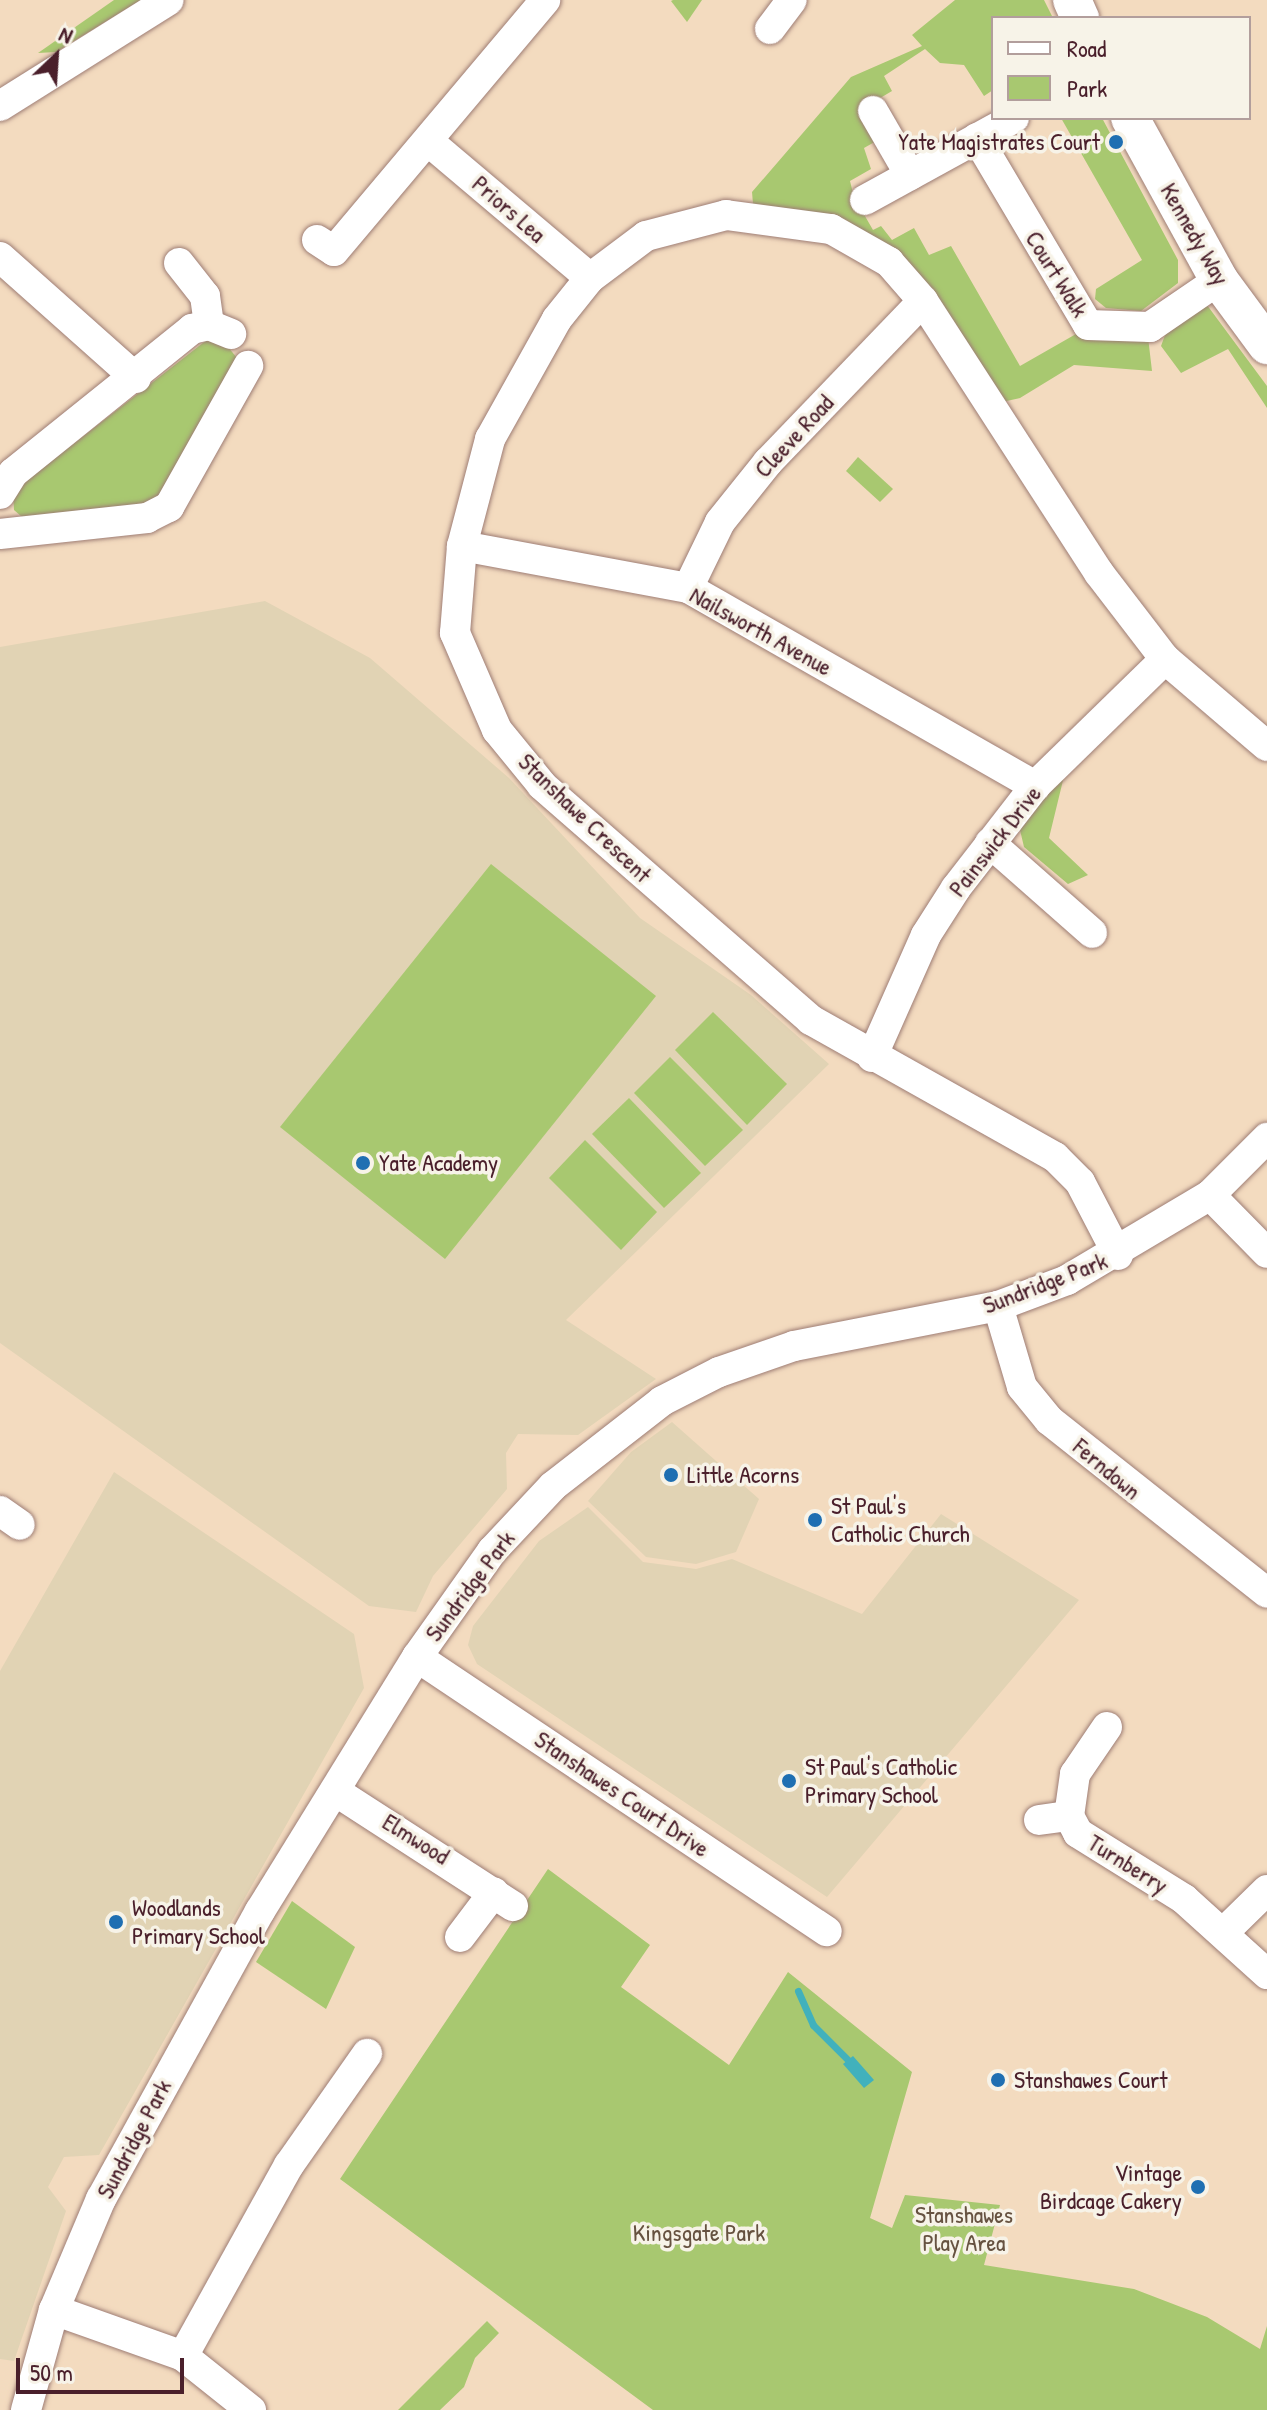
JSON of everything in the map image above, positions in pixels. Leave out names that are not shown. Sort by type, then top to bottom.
[{"type":"main road","name":"Kennedy Way","points":[[1131,120],[1219,280],[1267,345]]},
{"type":"street","points":[[0,106],[169,0]]},
{"type":"street","points":[[317,240],[334,251],[545,0]]},
{"type":"street","points":[[770,29],[792,0]]},
{"type":"street","points":[[873,111],[910,175]]},
{"type":"street","points":[[865,200],[1010,120]]},
{"type":"street","name":"Court Walk","points":[[977,138],[1088,325],[1150,327],[1219,280]]},
{"type":"street","name":"Priors Lea","points":[[428,141],[590,278]]},
{"type":"street","name":"Stanshawe Crescent","points":[[1118,1255],[1080,1182],[1055,1157],[811,1020],[542,785],[497,730],[455,633],[462,546],[490,439],[530,358],[590,278],[636,243],[677,224],[763,216],[797,219],[861,243],[889,262],[923,301],[1099,573],[1165,659],[1267,746]]},
{"type":"street","points":[[0,257],[136,378]]},
{"type":"street","points":[[0,494],[13,473],[136,378],[192,329],[220,330],[205,296],[179,263]]},
{"type":"street","name":"Cleeve Road","points":[[688,588],[720,522],[768,462],[923,301]]},
{"type":"street","points":[[0,534],[147,518],[169,507],[248,366]]},
{"type":"street","name":"Nailsworth Avenue","points":[[462,546],[688,588],[1035,786]]},
{"type":"street","name":"Painswick Drive","points":[[872,1057],[926,935],[990,843],[1035,786],[1165,659]]},
{"type":"street","points":[[990,843],[1092,933]]},
{"type":"street","name":"Sundridge Park","points":[[26,2410],[54,2310],[153,2102],[417,1657],[492,1551],[553,1486],[662,1401],[794,1346],[998,1306],[1118,1255],[1210,1195],[1267,1138]]},
{"type":"street","points":[[1210,1195],[1267,1253]]},
{"type":"street","name":"Ferndown","points":[[998,1306],[1022,1387],[1049,1420],[1267,1593]]},
{"type":"street","name":"Stanshawes Court Drive","points":[[417,1657],[827,1931]]},
{"type":"street","name":"Turnberry","points":[[1107,1727],[1075,1774],[1069,1816],[1078,1833],[1224,1932],[1267,1974]]},
{"type":"street","name":"Elmwood","points":[[335,1791],[504,1899],[460,1937]]},
{"type":"street","points":[[1039,1820],[1069,1816]]},
{"type":"street","points":[[1224,1932],[1267,1890]]},
{"type":"street","points":[[183,2356],[289,2165],[367,2054]]},
{"type":"street","points":[[54,2310],[183,2356],[251,2410]]},
{"type":"shaded area","name":"Yate Academy","points":[[265,601],[370,658],[509,778],[640,918],[751,995],[829,1064],[566,1320],[656,1379],[578,1435],[518,1434],[506,1453],[507,1489],[433,1576],[416,1612],[369,1606],[0,1343],[0,647]]},
{"type":"shaded area","name":"Little Acorns","points":[[672,1422],[759,1499],[736,1552],[696,1564],[646,1557],[588,1501],[631,1452]]},
{"type":"shaded area","name":"Woodlands Primary School","points":[[114,1472],[354,1634],[364,1688],[99,2155],[64,2157],[48,2187],[66,2211],[14,2361],[0,2359],[0,1671]]},
{"type":"shaded area","name":"St Paul's Catholic Primary School","points":[[588,1507],[643,1562],[696,1569],[732,1559],[862,1614],[941,1514],[1079,1600],[827,1897],[477,1664],[468,1645],[473,1626],[539,1541]]},
{"type":"green space","points":[[114,0],[141,0],[56,52],[38,53]]},
{"type":"green space","points":[[673,0],[702,0],[687,22],[671,1]]},
{"type":"green space","points":[[955,0],[1044,0],[1052,16],[991,16],[991,91],[984,96],[964,65],[940,63],[925,49],[884,76],[892,91],[860,110],[878,140],[864,148],[871,169],[850,181],[854,197],[873,230],[881,226],[892,240],[914,228],[929,255],[951,246],[1020,366],[1083,330],[1148,337],[1152,371],[1074,365],[1020,398],[993,404],[930,306],[819,215],[753,204],[752,192],[851,77],[922,46],[912,35]]},
{"type":"green space","points":[[1062,120],[1103,120],[1178,260],[1178,283],[1141,311],[1106,308],[1095,299],[1096,289],[1142,260]]},
{"type":"green space","points":[[1204,301],[1267,386],[1267,408],[1228,349],[1181,373],[1161,346],[1168,327]]},
{"type":"green space","points":[[208,339],[224,342],[237,358],[156,505],[29,523],[14,510],[13,491]]},
{"type":"green space","points":[[858,457],[893,489],[880,502],[846,471]]},
{"type":"green space","points":[[1066,768],[1049,838],[1088,875],[1068,884],[1024,847],[1020,830]]},
{"type":"green space","points":[[491,864],[656,996],[445,1259],[280,1127]]},
{"type":"green space","points":[[713,1012],[787,1084],[747,1125],[675,1050]]},
{"type":"green space","points":[[670,1057],[743,1130],[705,1166],[634,1093]]},
{"type":"green space","points":[[629,1098],[701,1173],[664,1208],[592,1134]]},
{"type":"green space","points":[[585,1140],[657,1212],[621,1250],[549,1178]]},
{"type":"green space","name":"Kingsgate Park","points":[[548,1869],[650,1945],[621,1987],[729,2065],[788,1972],[912,2072],[870,2218],[892,2228],[905,2195],[1000,2205],[984,2265],[1134,2289],[1207,2317],[1260,2349],[1267,2326],[1267,2410],[653,2410],[340,2179]]},
{"type":"green space","points":[[292,1901],[355,1947],[326,2009],[256,1962]]},
{"type":"green space","points":[[487,2321],[499,2333],[475,2358],[464,2387],[440,2410],[398,2410]]},
{"type":"water","points":[[853,2056],[874,2080],[864,2088],[843,2064]]},
{"type":"waterway","points":[[798,1991],[813,2025],[848,2060]]},
{"type":"place","name":"Yate Magistrates Court","points":[[1116,142]]},
{"type":"place","name":"Yate Academy","points":[[363,1163]]},
{"type":"place","name":"Little Acorns","points":[[671,1475]]},
{"type":"place","name":"St Paul's Catholic Church","points":[[815,1520]]},
{"type":"place","name":"St Paul's Catholic Primary School","points":[[789,1781]]},
{"type":"place","name":"Woodlands Primary School","points":[[116,1922]]},
{"type":"place","name":"Stanshawes Court","points":[[998,2080]]},
{"type":"place","name":"Vintage Birdcage Cakery","points":[[1198,2187]]},
{"type":"park label","name":"Stanshawes Play Area","points":[[964,2229]]}]
